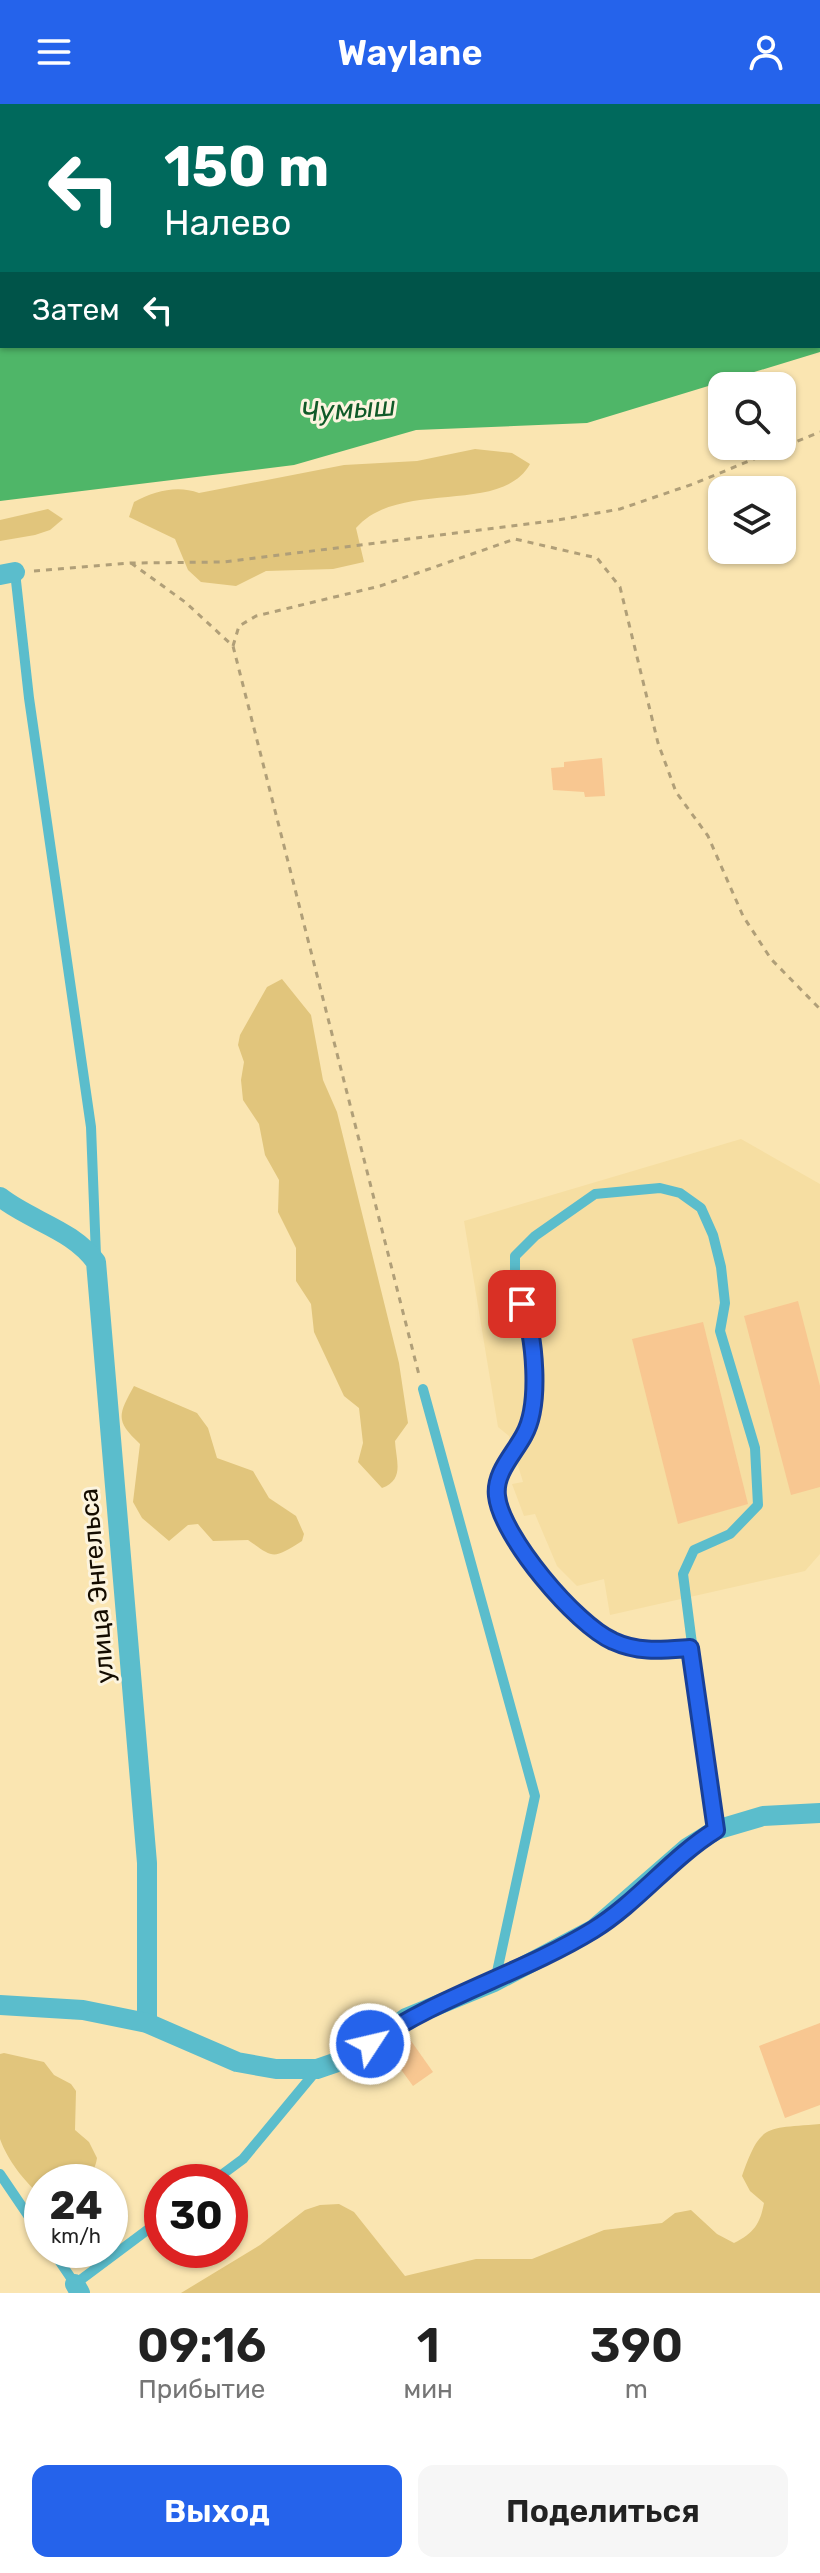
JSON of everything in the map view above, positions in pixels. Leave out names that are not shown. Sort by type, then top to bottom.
[{"type":"street","points":[[0,1197],[25,1216],[70,1235],[96,1262]]},
{"type":"street","name":"улица Энгельса","points":[[96,1262],[147,1863],[147,2023]]},
{"type":"street","points":[[0,2005],[83,2010],[147,2023],[237,2062],[276,2069],[317,2069],[352,2057],[406,2018],[494,1982],[594,1929],[687,1848],[716,1830],[763,1816],[820,1813]]},
{"type":"lane","points":[[7,574],[29,698],[91,1127],[96,1262]]},
{"type":"lane","points":[[690,1648],[645,1652],[611,1640],[588,1625],[532,1564],[506,1521],[497,1495],[501,1472],[525,1433],[532,1414],[534,1378],[528,1320],[515,1289],[515,1256],[535,1236],[595,1194],[660,1188],[680,1193],[701,1208],[713,1235],[721,1267],[725,1303],[720,1331],[755,1448],[758,1505],[730,1534],[694,1550],[683,1574],[690,1648],[716,1830]]},
{"type":"lane","points":[[423,1389],[535,1796],[494,1982]]},
{"type":"lane","points":[[236,2164],[317,2069]]},
{"type":"lane","points":[[0,2174],[24,2209]]},
{"type":"lane","points":[[64,2268],[78,2289],[144,2234]]},
{"type":"path","points":[[7,574],[131,563],[224,562],[552,521],[620,509],[693,484],[820,432]]},
{"type":"path","points":[[423,1389],[233,646],[239,626],[256,616],[380,586],[515,539],[597,558],[620,587],[658,743],[676,792],[708,836],[743,916],[771,959],[820,1009]]},
{"type":"path","points":[[131,563],[185,602],[233,646]]},
{"type":"shaded area","points":[[475,449],[512,453],[530,464],[516,480],[497,489],[423,499],[375,513],[356,528],[364,562],[333,569],[266,571],[236,586],[201,582],[188,570],[175,539],[129,517],[134,502],[166,490],[183,489],[199,493],[344,465],[417,461]]},
{"type":"shaded area","points":[[48,509],[63,519],[50,530],[0,541],[0,520]]},
{"type":"shaded area","points":[[282,979],[311,1015],[323,1080],[337,1112],[399,1363],[408,1423],[395,1441],[397,1462],[394,1480],[382,1488],[358,1462],[363,1443],[359,1408],[344,1396],[314,1332],[311,1304],[296,1281],[296,1248],[278,1212],[279,1180],[265,1155],[259,1124],[243,1100],[241,1080],[244,1062],[238,1045],[240,1035],[267,987]]},
{"type":"shaded area","points":[[741,1139],[820,1184],[820,1554],[805,1571],[610,1615],[604,1579],[577,1586],[557,1566],[535,1514],[524,1516],[512,1484],[523,1482],[509,1436],[498,1427],[464,1221]]},
{"type":"shaded area","points":[[134,1386],[197,1413],[208,1428],[217,1458],[253,1471],[269,1498],[296,1516],[304,1534],[302,1541],[274,1554],[248,1540],[213,1541],[198,1524],[188,1525],[169,1541],[142,1518],[133,1502],[140,1444],[126,1429],[122,1417]]},
{"type":"shaded area","points":[[0,2054],[44,2062],[54,2075],[71,2084],[76,2091],[75,2130],[89,2142],[97,2158],[95,2164],[24,2164],[24,2178],[0,2139]]},
{"type":"shaded area","points":[[820,2124],[820,2293],[181,2293],[222,2268],[248,2268],[248,2252],[305,2210],[320,2205],[339,2204],[354,2212],[405,2276],[476,2259],[532,2259],[604,2230],[662,2223],[675,2213],[691,2210],[717,2234],[734,2243],[747,2235],[758,2222],[764,2203],[750,2191],[742,2176],[749,2158],[761,2137],[777,2128]]},
{"type":"water","name":"Чумыш","points":[[0,348],[820,348],[820,352],[754,372],[708,372],[708,386],[587,423],[416,430],[294,465],[0,501]]},
{"type":"building","points":[[602,758],[605,796],[585,797],[584,792],[553,790],[551,768],[564,767],[564,762]]},
{"type":"building","points":[[798,1301],[820,1386],[820,1487],[791,1495],[744,1316]]},
{"type":"building","points":[[703,1322],[748,1504],[678,1524],[632,1339]]},
{"type":"building","points":[[820,2023],[820,2105],[785,2118],[759,2046]]},
{"type":"building","points":[[409,2038],[433,2072],[413,2086],[389,2053]]},
{"type":"route","points":[[370,2044],[406,2018],[494,1982],[594,1929],[687,1848],[716,1830],[690,1648],[645,1652],[611,1640],[588,1625],[532,1564],[506,1521],[497,1495],[501,1472],[525,1433],[532,1414],[534,1378],[528,1320],[522,1304]]}]
